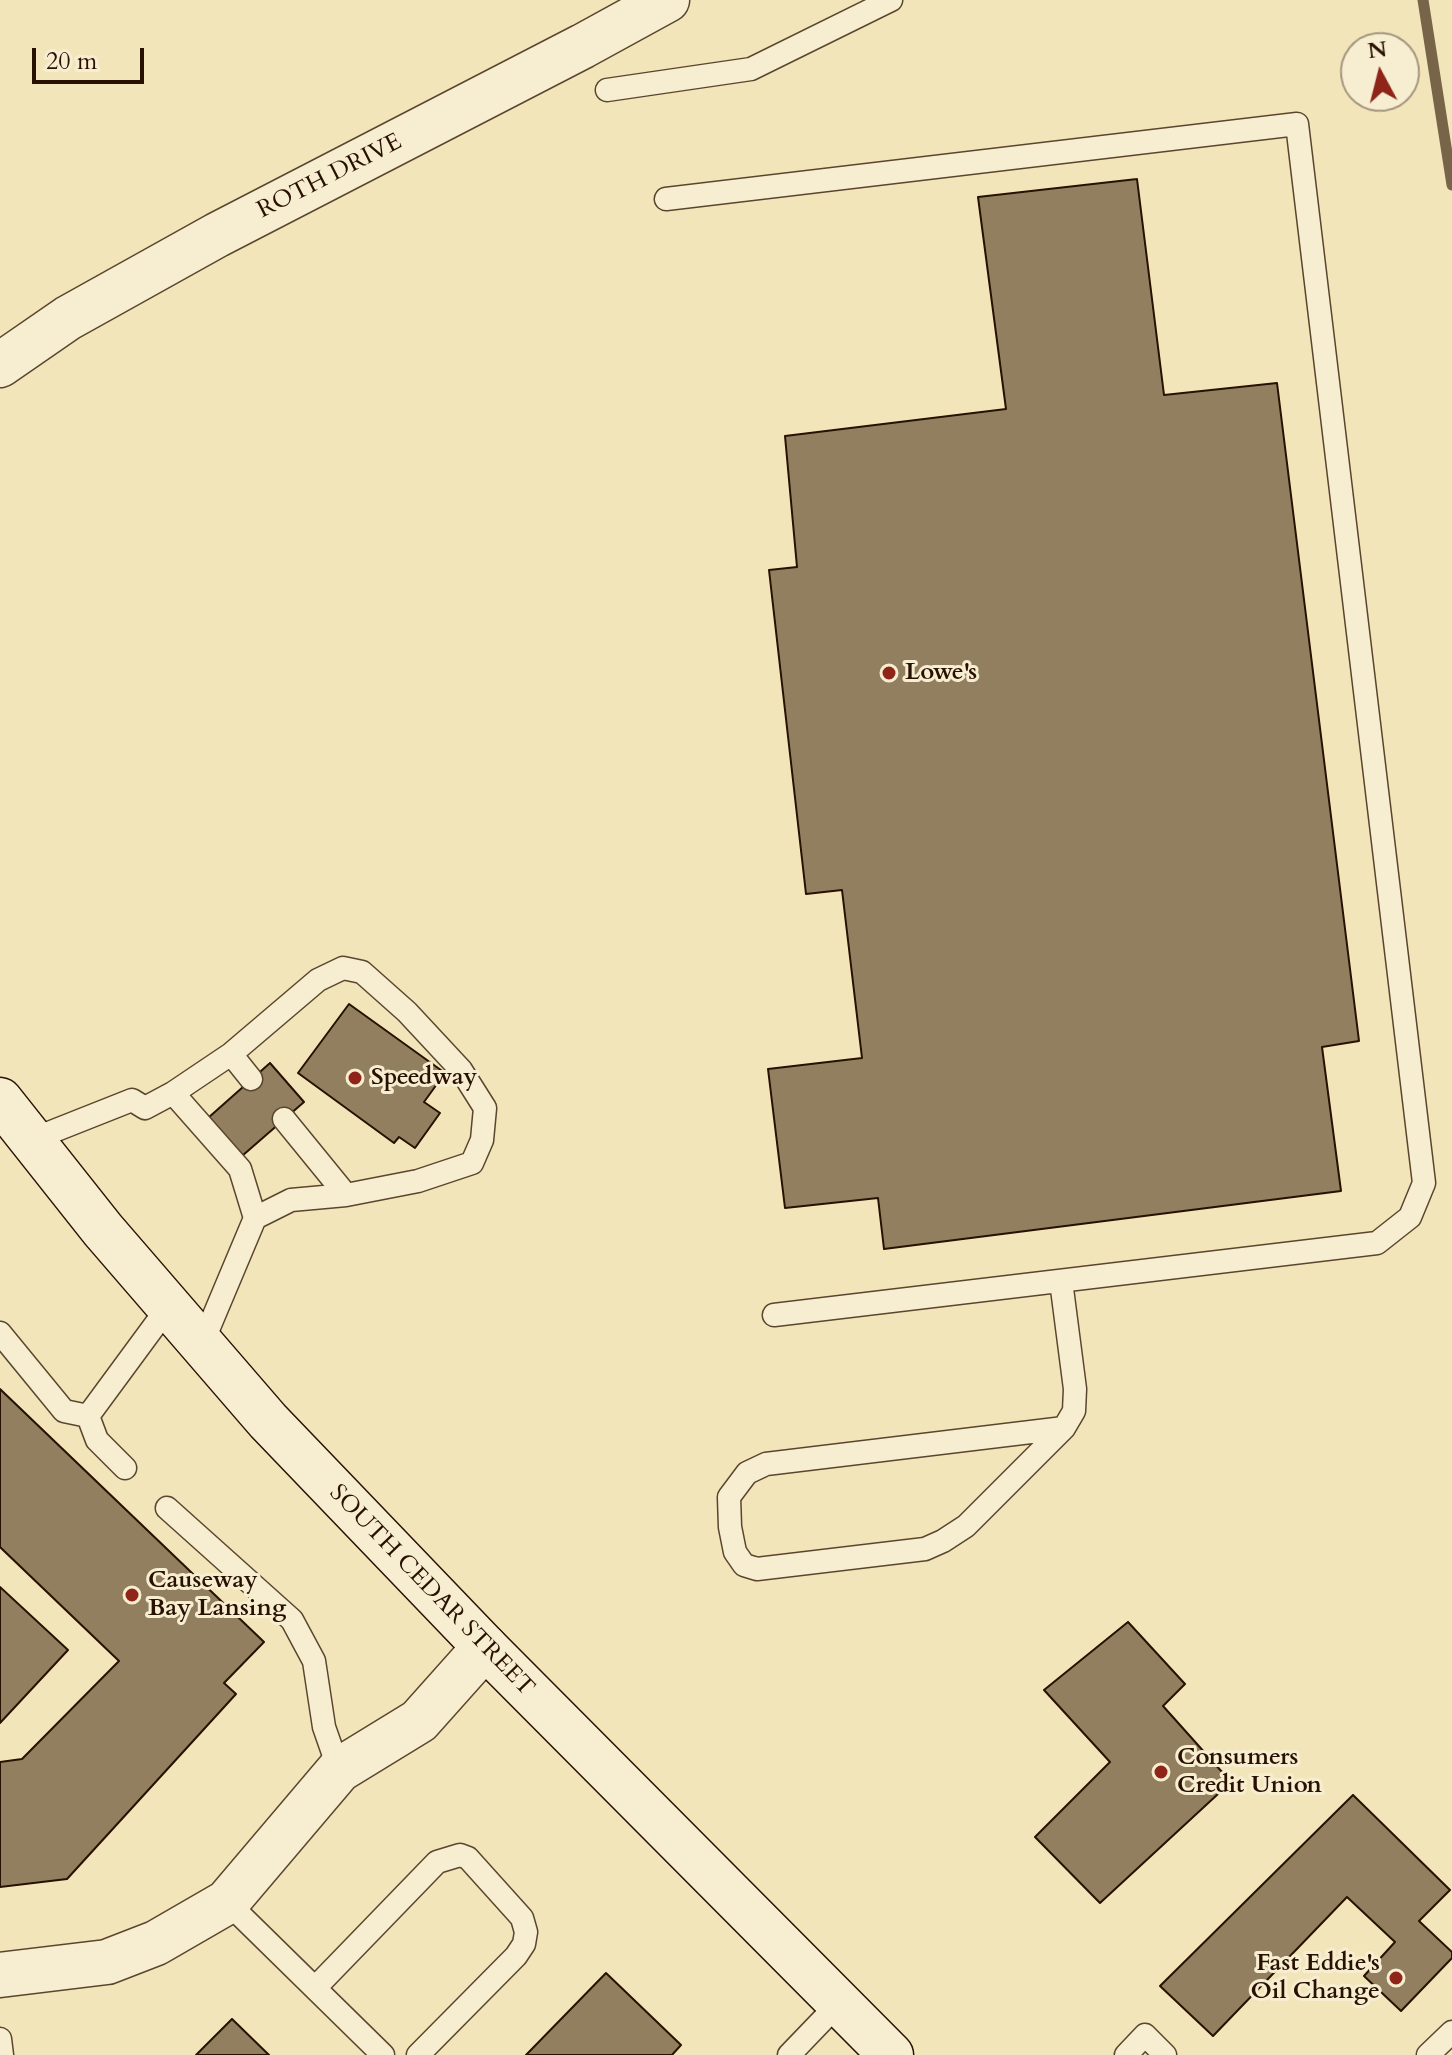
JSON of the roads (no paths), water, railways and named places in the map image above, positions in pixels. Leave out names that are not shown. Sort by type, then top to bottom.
[{"type":"street","name":"ROTH DRIVE","points":[[0,365],[68,318],[217,235],[667,0]]},
{"type":"street","name":"SOUTH CEDAR STREET","points":[[0,1100],[103,1230],[268,1421],[485,1647],[891,2055]]},
{"type":"street","points":[[0,1975],[107,1962],[156,1943],[227,1902],[339,1770],[419,1721],[485,1647]]},
{"type":"lane","points":[[607,90],[751,69],[891,0]]},
{"type":"lane","points":[[666,199],[1297,124],[1424,1183],[1410,1217],[1377,1243],[774,1315]]},
{"type":"lane","points":[[31,1140],[132,1100],[145,1108],[231,1054],[318,980],[343,968],[362,972],[407,1012],[461,1070],[485,1108],[482,1140],[472,1163],[418,1181],[346,1195],[291,1200],[255,1218]]},
{"type":"lane","points":[[231,1054],[251,1079]]},
{"type":"lane","points":[[173,1093],[240,1169],[255,1218],[202,1344]]},
{"type":"lane","points":[[284,1119],[346,1195]]},
{"type":"lane","points":[[1061,1281],[1075,1389],[1074,1411],[1064,1428],[966,1526],[925,1549],[757,1569],[744,1565],[735,1552],[729,1497],[747,1473],[766,1464],[1064,1428]]},
{"type":"lane","points":[[88,1416],[169,1306]]},
{"type":"lane","points":[[0,1333],[64,1411],[88,1416]]},
{"type":"lane","points":[[88,1416],[97,1440],[125,1468]]},
{"type":"lane","points":[[167,1508],[292,1620],[314,1661],[324,1727],[339,1770]]},
{"type":"lane","points":[[315,1988],[437,1862],[450,1856],[468,1858],[522,1918],[526,1932],[524,1944],[516,1956],[418,2055]]},
{"type":"lane","points":[[227,1902],[383,2055]]},
{"type":"lane","points":[[789,2055],[839,2003]]},
{"type":"lane","points":[[1428,2055],[1452,2032]]},
{"type":"lane","points":[[1126,2055],[1145,2035],[1165,2055]]},
{"type":"lane","points":[[0,2039],[2,2055]]},
{"type":"waterway","points":[[1423,0],[1452,185]]},
{"type":"place","name":"Lowe's","points":[[889,673]]},
{"type":"place","name":"Speedway","points":[[355,1078]]},
{"type":"place","name":"Causeway Bay Lansing","points":[[132,1595]]},
{"type":"place","name":"Consumers Credit Union","points":[[1161,1772]]},
{"type":"place","name":"Fast Eddie's Oil Change","points":[[1396,1978]]}]
